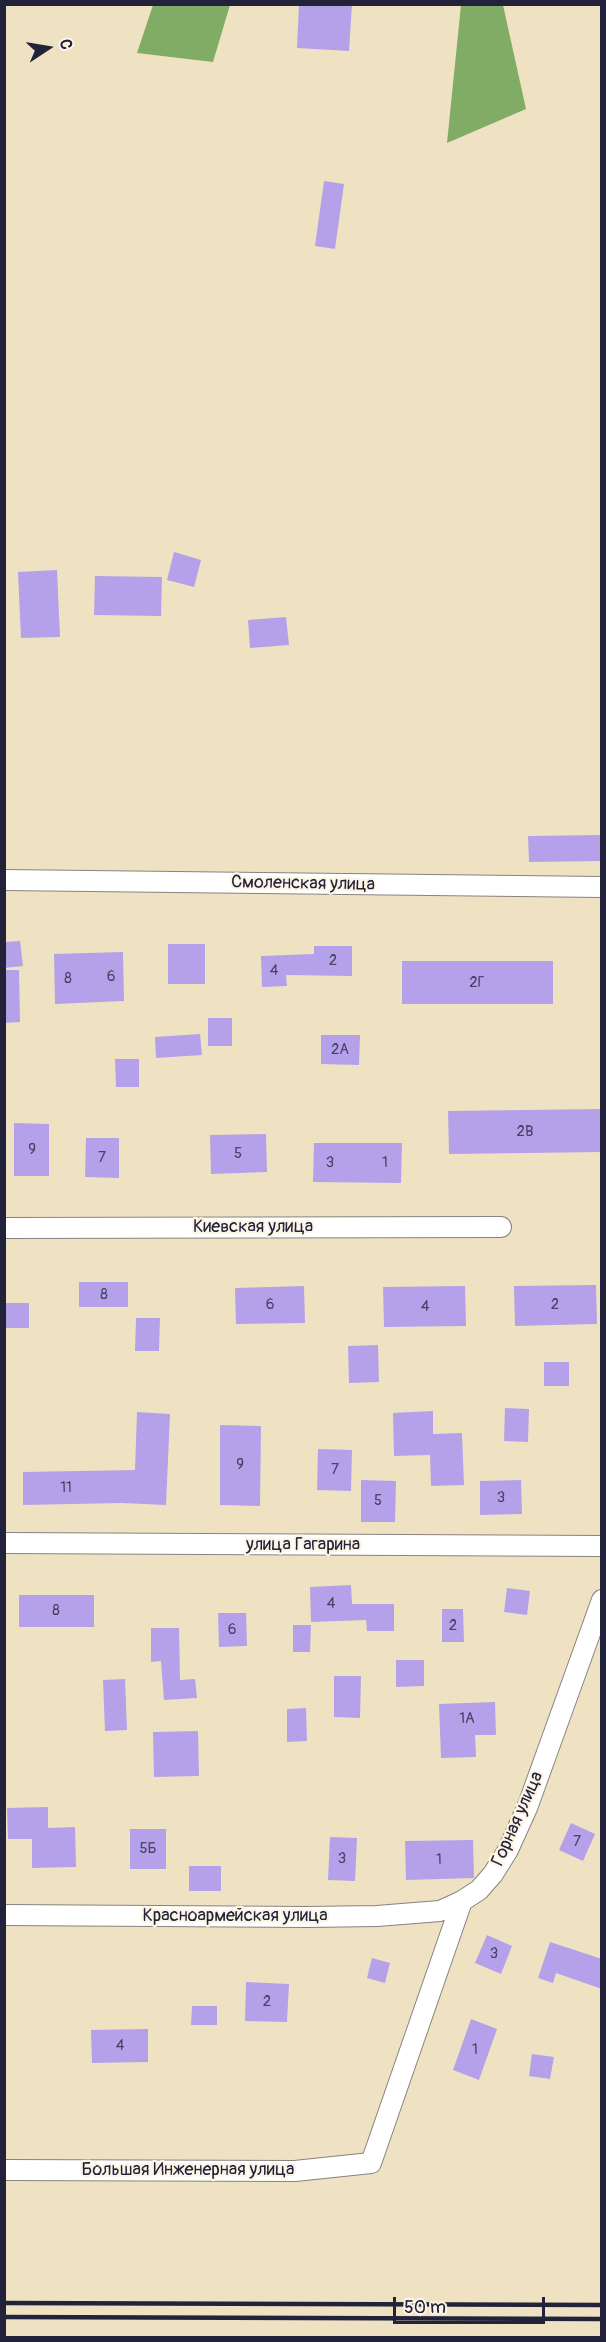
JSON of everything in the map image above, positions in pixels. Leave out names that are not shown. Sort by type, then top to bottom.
[{"type":"street","name":"Смоленская улица","points":[[4,880],[602,887]]},
{"type":"street","name":"Киевская улица","points":[[4,1228],[501,1227]]},
{"type":"street","name":"улица Гагарина","points":[[4,1543],[602,1546]]},
{"type":"street","name":"Горная улица","points":[[462,1901],[479,1890],[493,1874],[508,1850],[527,1808],[602,1600]]},
{"type":"street","name":"Красноармейская улица","points":[[4,1915],[377,1916],[440,1911],[462,1901]]},
{"type":"street","name":"Большая Инженерная улица","points":[[4,2170],[295,2171],[371,2163],[462,1901]]},
{"type":"green space","points":[[153,5],[230,5],[213,62],[137,53]]},
{"type":"green space","points":[[461,5],[503,5],[526,109],[447,143]]},
{"type":"building","points":[[299,4],[352,4],[349,51],[297,48]]},
{"type":"building","points":[[324,181],[344,184],[335,249],[315,246]]},
{"type":"building","points":[[174,552],[201,560],[194,587],[167,580]]},
{"type":"building","points":[[57,570],[60,637],[21,638],[18,572]]},
{"type":"building","points":[[95,576],[162,577],[161,616],[94,615]]},
{"type":"building","points":[[286,617],[289,645],[250,648],[248,620]]},
{"type":"building","points":[[602,835],[602,861],[529,862],[528,836]]},
{"type":"building","points":[[20,941],[23,966],[4,968],[4,942]]},
{"type":"building","points":[[168,944],[205,944],[205,984],[168,984]]},
{"type":"building","points":[[314,946],[352,946],[352,976],[286,975],[287,986],[262,987],[261,956],[314,954]]},
{"type":"building","points":[[123,952],[124,1001],[55,1004],[54,954]]},
{"type":"building","points":[[402,961],[553,961],[553,1004],[402,1004]]},
{"type":"building","points":[[4,970],[19,970],[20,1022],[4,1023]]},
{"type":"building","points":[[208,1018],[232,1018],[232,1046],[208,1046]]},
{"type":"building","points":[[200,1034],[202,1055],[156,1058],[155,1037]]},
{"type":"building","points":[[321,1035],[360,1035],[359,1065],[321,1064]]},
{"type":"building","points":[[115,1059],[139,1059],[139,1087],[116,1087]]},
{"type":"building","points":[[602,1109],[602,1152],[449,1154],[448,1111]]},
{"type":"building","points":[[14,1123],[49,1124],[49,1176],[14,1176]]},
{"type":"building","points":[[266,1134],[267,1172],[211,1174],[210,1135]]},
{"type":"building","points":[[86,1138],[119,1138],[119,1178],[85,1177]]},
{"type":"building","points":[[314,1143],[402,1143],[401,1183],[313,1182]]},
{"type":"building","points":[[79,1282],[128,1282],[128,1307],[79,1307]]},
{"type":"building","points":[[596,1285],[597,1324],[515,1326],[514,1286]]},
{"type":"building","points":[[304,1286],[305,1323],[236,1324],[235,1288]]},
{"type":"building","points":[[465,1286],[466,1326],[384,1327],[383,1287]]},
{"type":"building","points":[[4,1303],[29,1303],[29,1328],[4,1328]]},
{"type":"building","points":[[136,1318],[160,1318],[159,1351],[135,1351]]},
{"type":"building","points":[[378,1345],[379,1382],[349,1383],[348,1346]]},
{"type":"building","points":[[544,1362],[569,1362],[569,1386],[544,1386]]},
{"type":"building","points":[[505,1408],[529,1409],[528,1442],[504,1441]]},
{"type":"building","points":[[433,1411],[433,1434],[462,1433],[464,1485],[431,1486],[430,1455],[394,1456],[393,1413]]},
{"type":"building","points":[[137,1412],[170,1414],[166,1505],[121,1503],[23,1505],[23,1472],[135,1470]]},
{"type":"building","points":[[220,1425],[261,1426],[260,1506],[220,1505]]},
{"type":"building","points":[[318,1449],[352,1450],[351,1491],[317,1490]]},
{"type":"building","points":[[361,1480],[396,1481],[395,1522],[361,1522]]},
{"type":"building","points":[[521,1480],[522,1514],[480,1515],[480,1481]]},
{"type":"building","points":[[351,1585],[352,1604],[394,1604],[394,1631],[367,1631],[366,1620],[311,1622],[310,1587]]},
{"type":"building","points":[[507,1588],[530,1591],[527,1615],[504,1612]]},
{"type":"building","points":[[19,1595],[94,1595],[94,1627],[19,1627]]},
{"type":"building","points":[[442,1609],[463,1609],[464,1642],[442,1642]]},
{"type":"building","points":[[218,1613],[246,1613],[247,1646],[219,1647]]},
{"type":"building","points":[[293,1625],[311,1625],[310,1652],[293,1652]]},
{"type":"building","points":[[151,1628],[179,1628],[180,1680],[195,1679],[197,1698],[164,1700],[161,1661],[151,1662]]},
{"type":"building","points":[[396,1660],[424,1660],[424,1686],[396,1687]]},
{"type":"building","points":[[334,1676],[361,1676],[360,1718],[334,1717]]},
{"type":"building","points":[[125,1679],[127,1730],[105,1731],[103,1680]]},
{"type":"building","points":[[495,1702],[496,1735],[475,1735],[476,1757],[441,1758],[439,1704]]},
{"type":"building","points":[[306,1708],[307,1741],[287,1742],[287,1709]]},
{"type":"building","points":[[198,1731],[199,1776],[154,1777],[153,1732]]},
{"type":"building","points":[[48,1807],[48,1828],[75,1827],[76,1867],[32,1868],[32,1839],[8,1839],[7,1808]]},
{"type":"building","points":[[571,1823],[595,1834],[583,1861],[559,1850]]},
{"type":"building","points":[[130,1829],[166,1829],[166,1869],[130,1869]]},
{"type":"building","points":[[330,1837],[357,1838],[355,1881],[328,1880]]},
{"type":"building","points":[[473,1840],[474,1878],[406,1880],[405,1841]]},
{"type":"building","points":[[189,1866],[221,1866],[221,1891],[189,1891]]},
{"type":"building","points":[[487,1935],[512,1946],[501,1974],[475,1963]]},
{"type":"building","points":[[550,1942],[602,1959],[602,1989],[556,1973],[553,1983],[538,1978]]},
{"type":"building","points":[[372,1958],[390,1963],[385,1983],[367,1978]]},
{"type":"building","points":[[246,1982],[289,1984],[287,2022],[245,2021]]},
{"type":"building","points":[[192,2006],[217,2006],[217,2025],[191,2025]]},
{"type":"building","points":[[471,2019],[497,2029],[479,2080],[453,2070]]},
{"type":"building","points":[[148,2029],[148,2062],[92,2063],[91,2030]]},
{"type":"building","points":[[532,2054],[554,2057],[550,2079],[529,2076]]},
{"type":"railway","points":[[4,2303],[602,2305]]},
{"type":"railway","points":[[4,2317],[602,2319]]}]
